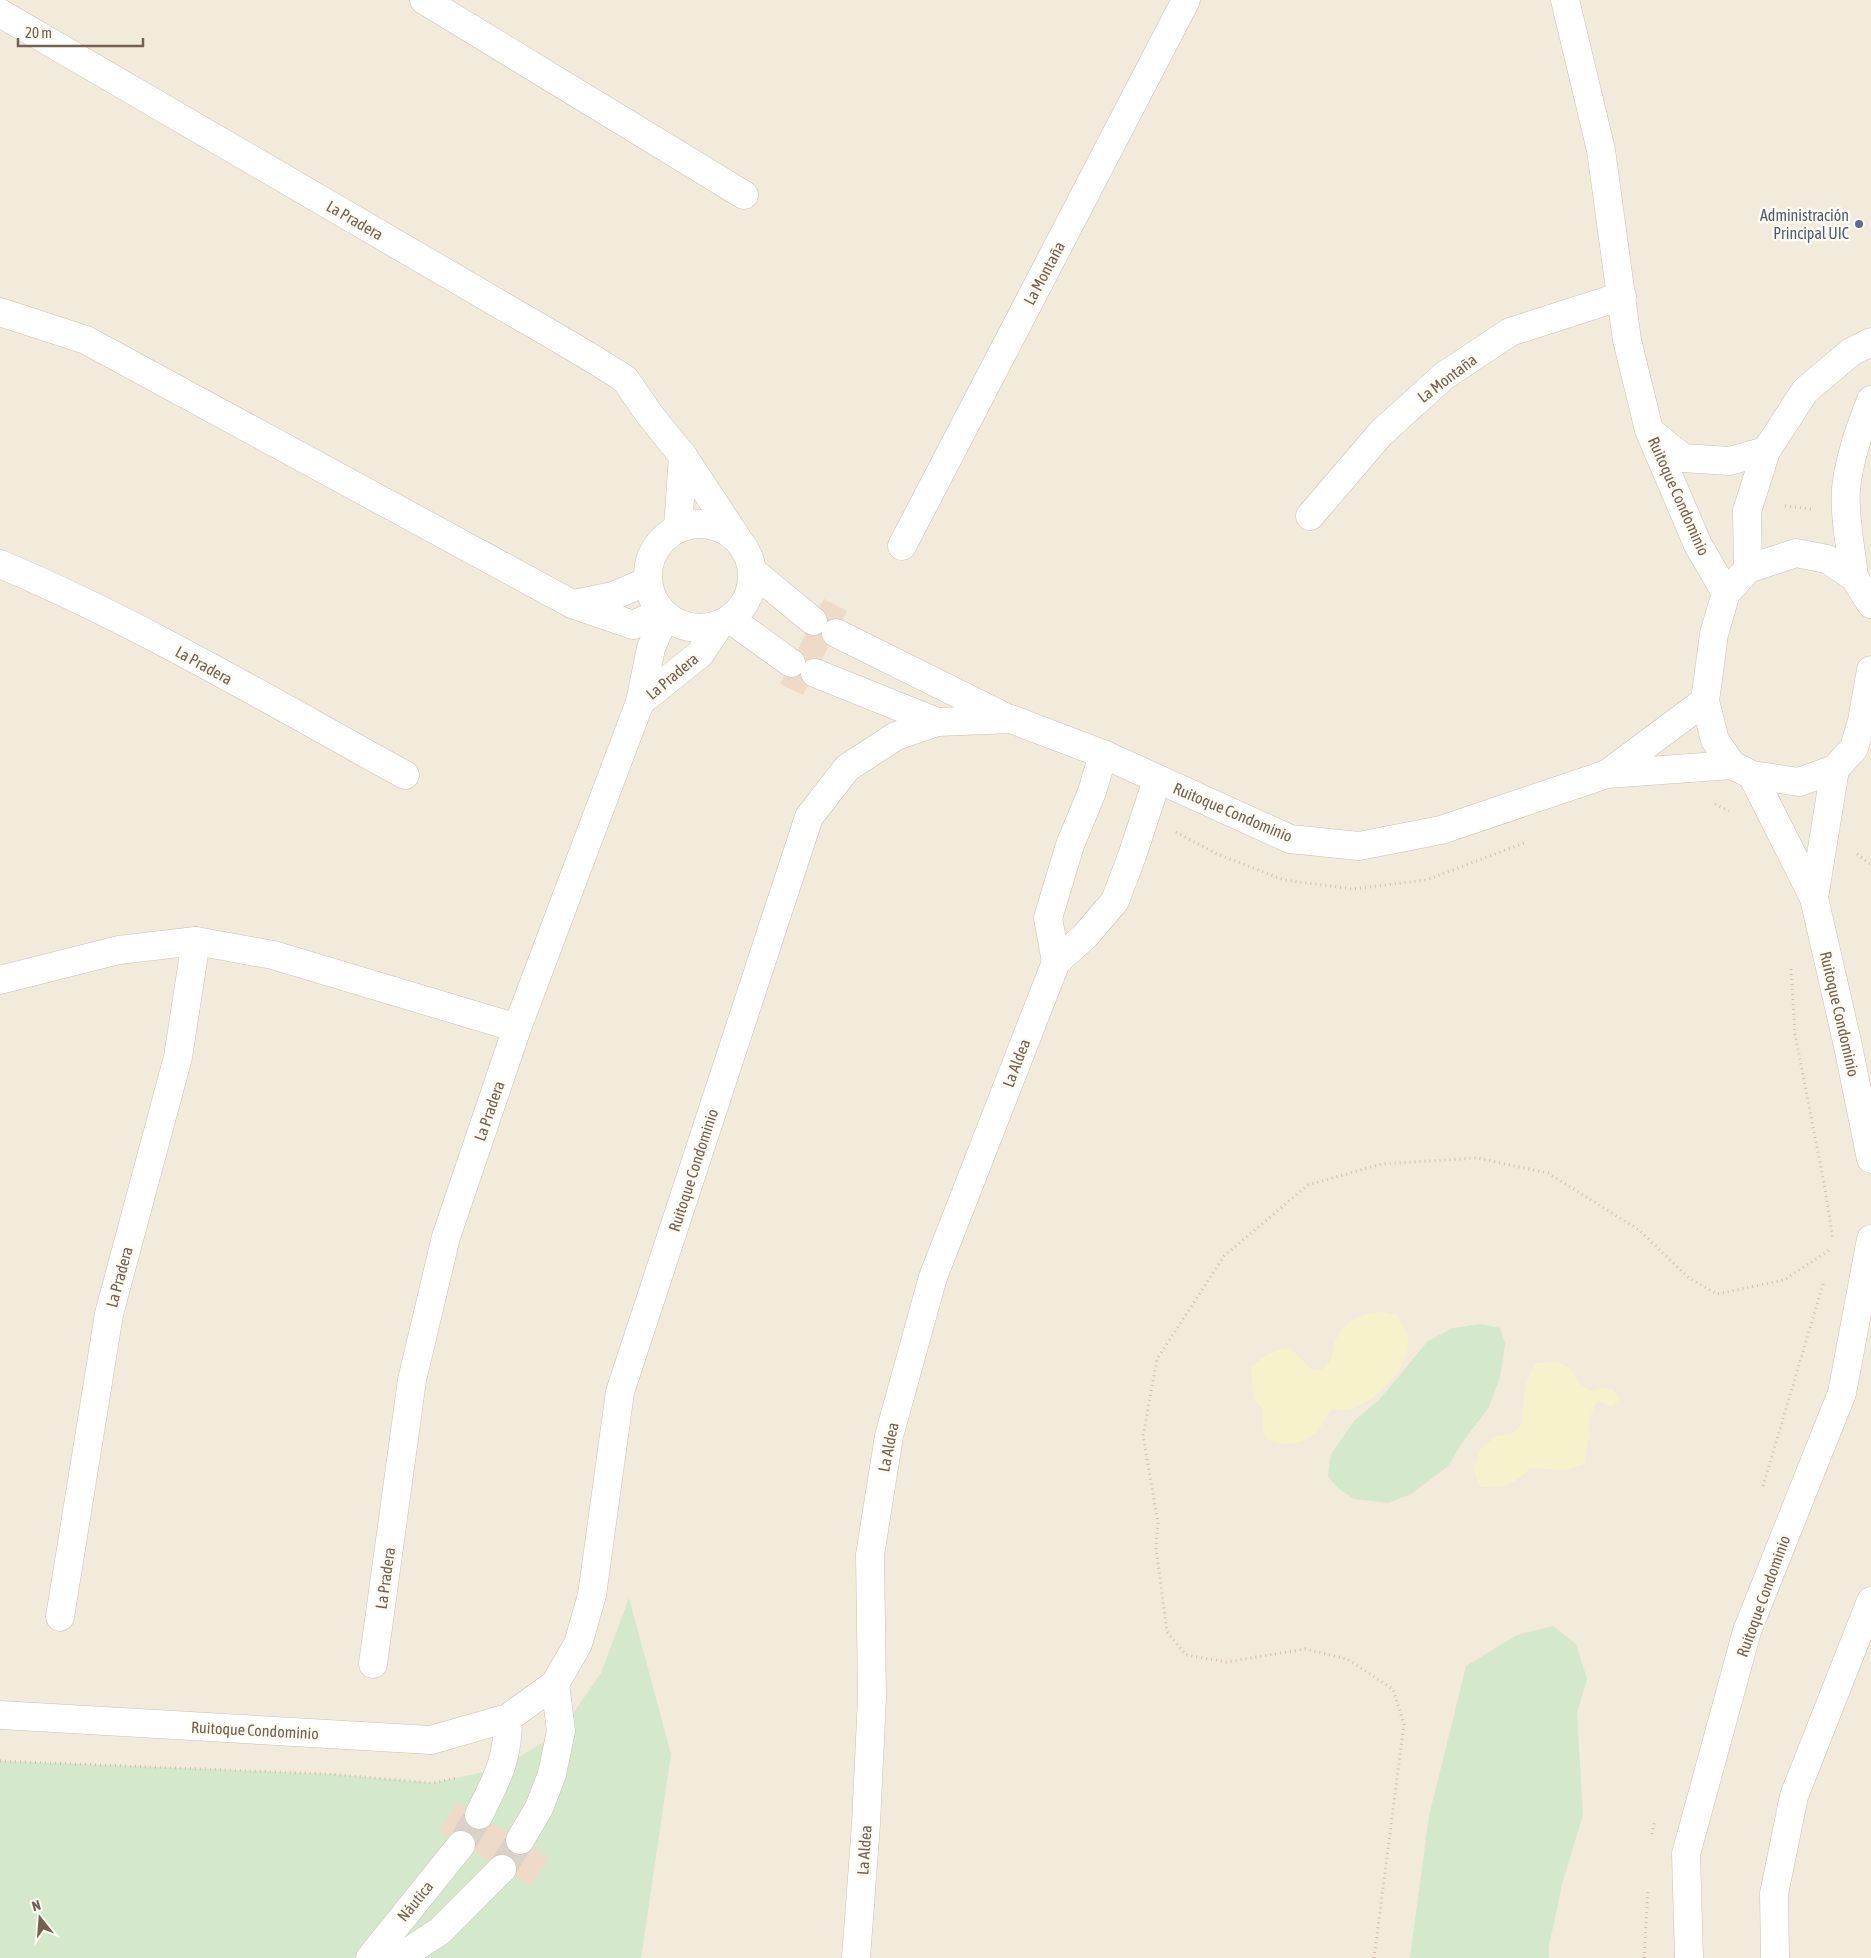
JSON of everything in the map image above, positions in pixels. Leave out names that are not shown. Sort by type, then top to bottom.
[{"type":"street","points":[[424,0],[744,195]]},
{"type":"street","name":"La Montaña","points":[[902,546],[1186,0]]},
{"type":"street","points":[[1565,0],[1601,150],[1627,340],[1649,430]]},
{"type":"street","name":"La Pradera","points":[[0,13],[625,379],[649,414],[683,456],[748,553],[752,571],[751,589],[743,606],[725,621],[700,654],[640,702]]},
{"type":"street","name":"La Montaña","points":[[1310,516],[1381,433],[1444,376],[1510,332],[1622,296]]},
{"type":"street","points":[[0,312],[86,340],[572,604],[634,625],[663,614],[654,603],[649,592],[648,564],[654,549],[664,536],[678,528],[694,524],[709,524],[724,529],[737,538]]},
{"type":"street","points":[[1854,577],[1826,559],[1796,553],[1748,568],[1747,511],[1766,451],[1805,391],[1851,352],[1871,342]]},
{"type":"street","points":[[1871,400],[1856,439],[1846,489],[1846,515],[1854,577],[1871,604]]},
{"type":"street","name":"Ruitoque Condominio","points":[[1649,430],[1683,458],[1729,461],[1766,451]]},
{"type":"street","name":"Ruitoque Condominio","points":[[1649,430],[1698,545],[1726,593]]},
{"type":"street","points":[[678,528],[683,456]]},
{"type":"street","name":"La Pradera","points":[[0,564],[61,590],[97,608],[185,654],[405,775]]},
{"type":"street","name":"Ruitoque Condominio","points":[[1748,568],[1726,593],[1714,634],[1705,701],[1715,740],[1742,770],[1814,898],[1848,1046],[1871,1159]]},
{"type":"street","name":"Ruitoque Condominio","points":[[752,571],[824,627],[1011,719],[1103,754],[1290,839],[1359,846],[1441,830],[1607,774],[1742,770],[1799,782],[1835,769],[1854,748],[1867,718],[1871,670]]},
{"type":"street","points":[[572,604],[613,596],[648,581]]},
{"type":"street","name":"La Pradera","points":[[373,1664],[412,1380],[446,1237],[517,1028],[640,702],[651,648],[663,614],[678,624],[691,627],[706,628],[725,621]]},
{"type":"street","name":"Ruitoque Condominio","points":[[725,621],[803,668],[938,722]]},
{"type":"street","name":"Ruitoque Condominio","points":[[1607,774],[1705,701]]},
{"type":"street","name":"Ruitoque Condominio","points":[[0,1715],[431,1740],[508,1718],[554,1684],[578,1644],[592,1595],[620,1392],[809,816],[847,768],[896,736],[938,722],[1011,719]]},
{"type":"street","points":[[1056,962],[1048,918],[1070,846],[1092,792],[1103,754]]},
{"type":"street","name":"Ruitoque Condominio","points":[[1814,898],[1835,769]]},
{"type":"street","name":"La Aldea","points":[[856,1958],[866,1824],[872,1697],[870,1555],[889,1436],[933,1277],[1056,962],[1085,936],[1115,901],[1157,780]]},
{"type":"street","points":[[0,980],[120,950],[196,941],[273,954],[517,1028]]},
{"type":"street","name":"La Pradera","points":[[60,1617],[109,1314],[178,1057],[196,941]]},
{"type":"street","name":"Ruitoque Condominio","points":[[1689,1958],[1686,1854],[1747,1630],[1842,1393],[1871,1239]]},
{"type":"street","points":[[1775,1958],[1774,1894],[1794,1796],[1871,1601]]},
{"type":"street","points":[[520,1840],[539,1808],[552,1774],[561,1731],[554,1684]]},
{"type":"street","points":[[479,1816],[502,1768],[508,1741],[508,1718]]},
{"type":"street","name":"Náutica","points":[[370,1958],[461,1845]]},
{"type":"street","name":"Náutica","points":[[399,1958],[440,1931],[502,1869]]},
{"type":"path","points":[[1751,500],[1846,515]]},
{"type":"path","points":[[1709,801],[1734,814]]},
{"type":"path","points":[[1146,815],[1216,854],[1284,880],[1353,889],[1426,880],[1527,842]]},
{"type":"path","points":[[1790,965],[1795,1034],[1824,1183],[1834,1248],[1831,1257]]},
{"type":"path","points":[[1374,1958],[1404,1724],[1393,1689],[1347,1659],[1305,1649],[1226,1662],[1186,1655],[1167,1632],[1156,1548],[1158,1522],[1143,1436],[1157,1359],[1162,1351],[1224,1256],[1308,1185],[1381,1164],[1477,1158],[1548,1174],[1639,1230],[1689,1278],[1717,1294],[1784,1280],[1834,1248]]},
{"type":"path","points":[[1761,1491],[1825,1276]]},
{"type":"path","points":[[0,1761],[330,1774],[434,1783],[502,1768]]},
{"type":"path","points":[[1651,1841],[1657,1813]]},
{"type":"path","points":[[1644,1958],[1648,1890]]},
{"type":"shaded area","points":[[0,0],[1871,0],[1871,1958],[0,1958]]},
{"type":"green space","points":[[1480,1324],[1500,1328],[1505,1344],[1500,1377],[1489,1407],[1464,1440],[1448,1466],[1411,1494],[1388,1503],[1354,1499],[1338,1488],[1328,1476],[1331,1454],[1355,1420],[1379,1400],[1428,1341],[1453,1328]]},
{"type":"green space","points":[[629,1598],[671,1754],[641,1958],[0,1958],[0,1761],[329,1774],[433,1783],[502,1768],[561,1731],[601,1673]]},
{"type":"green space","points":[[1553,1626],[1576,1644],[1587,1679],[1577,1713],[1583,1815],[1563,1881],[1549,1945],[1549,1958],[1410,1958],[1429,1816],[1466,1666],[1517,1635]]},
{"type":"sand","points":[[1383,1312],[1397,1315],[1408,1336],[1406,1354],[1401,1365],[1386,1386],[1366,1402],[1355,1407],[1344,1410],[1333,1409],[1317,1431],[1306,1439],[1286,1444],[1266,1439],[1263,1433],[1263,1409],[1254,1399],[1251,1368],[1269,1354],[1290,1348],[1312,1370],[1323,1369],[1331,1361],[1337,1337],[1347,1325],[1367,1314]]},
{"type":"sand","points":[[1558,1362],[1570,1368],[1578,1382],[1590,1391],[1601,1388],[1613,1389],[1620,1399],[1612,1406],[1597,1401],[1590,1417],[1584,1464],[1566,1470],[1531,1468],[1508,1484],[1496,1487],[1480,1487],[1474,1470],[1480,1450],[1496,1436],[1512,1434],[1523,1423],[1523,1406],[1528,1378],[1536,1363]]},
{"type":"building","points":[[824,599],[847,611],[803,695],[780,684]]},
{"type":"building","points":[[457,1802],[549,1857],[531,1886],[439,1831]]},
{"type":"tunnel","points":[[461,1845],[479,1815]]},
{"type":"tunnel","points":[[502,1869],[520,1840]]},
{"type":"place","name":"Administración Principal UIC","points":[[1859,224]]}]
